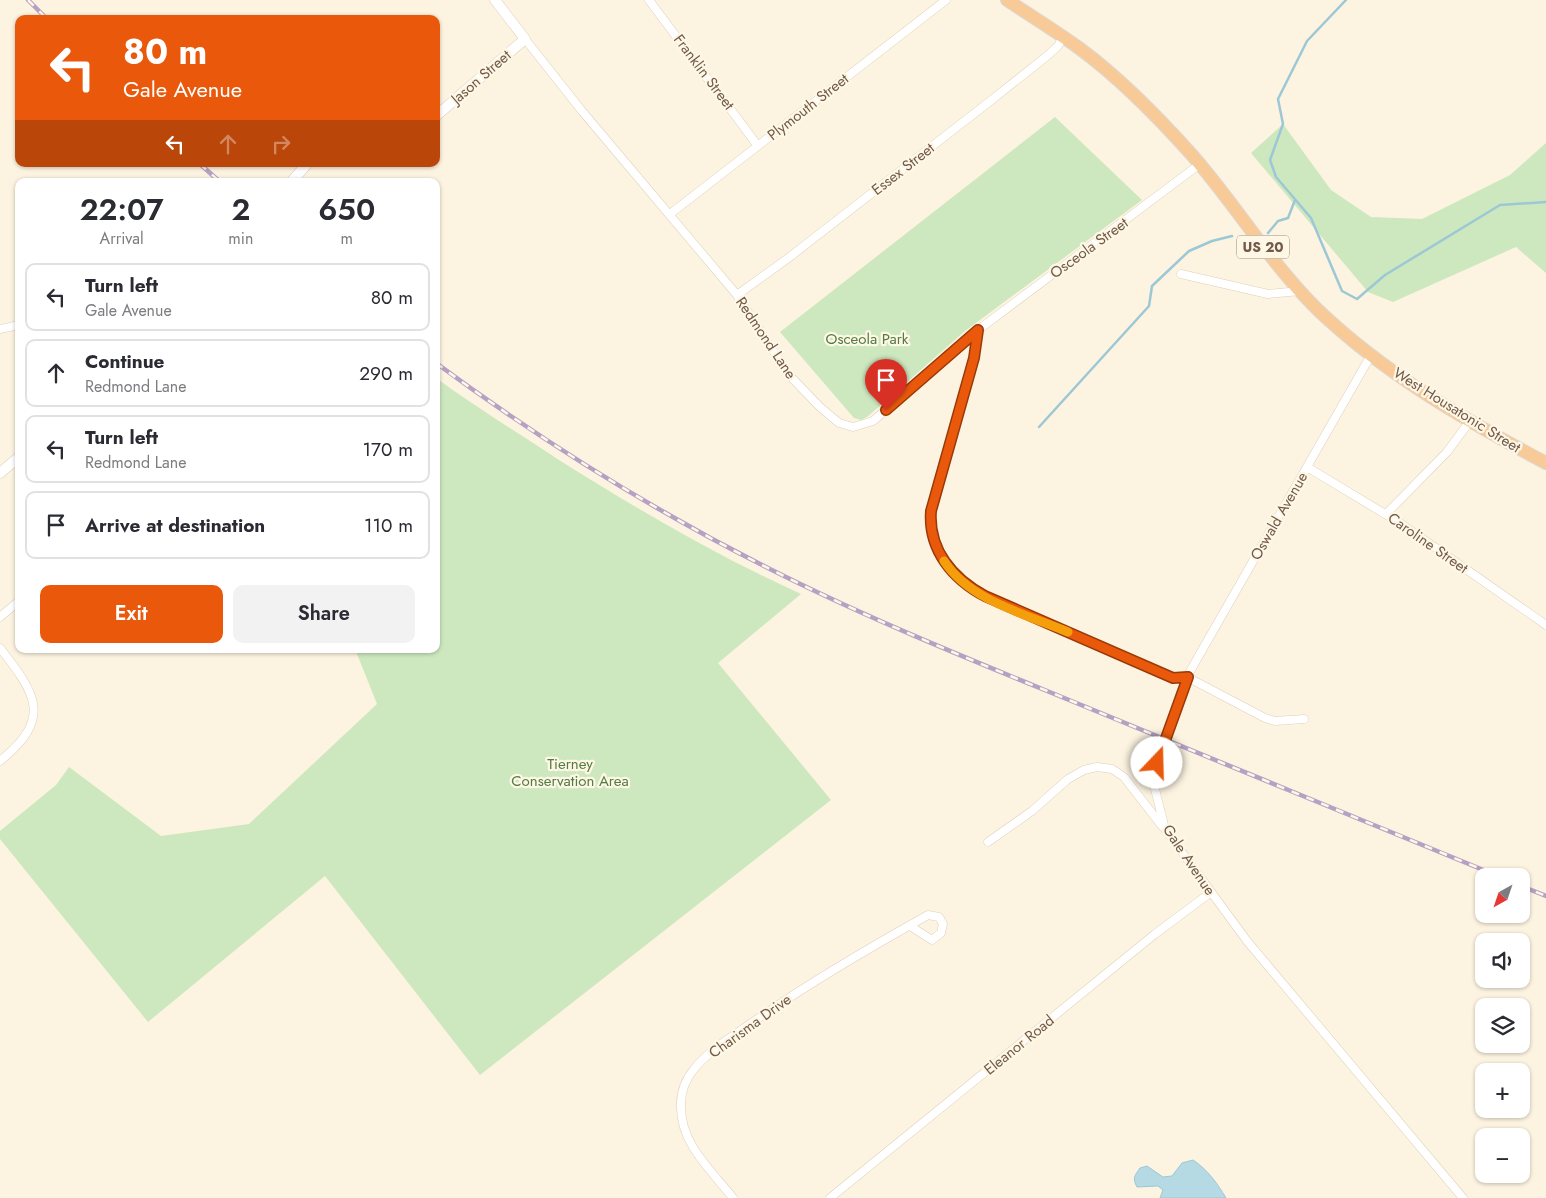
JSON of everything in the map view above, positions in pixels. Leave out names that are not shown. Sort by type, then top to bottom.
[{"type":"highway","name":"West Housatonic Street","points":[[1007,0],[1063,37],[1120,83],[1200,164],[1257,240],[1300,291],[1336,326],[1412,385],[1470,421],[1546,463]]},
{"type":"street","points":[[495,0],[525,38]]},
{"type":"street","name":"Franklin Street","points":[[649,0],[758,146]]},
{"type":"street","name":"Plymouth Street","points":[[670,214],[946,0]]},
{"type":"street","name":"Essex Street","points":[[737,295],[989,102],[1047,56],[1058,46],[1063,37]]},
{"type":"street","name":"Jason Street","points":[[440,112],[525,38]]},
{"type":"street","name":"Redmond Lane","points":[[525,38],[576,103],[737,295],[789,375],[827,414],[839,423],[853,427],[866,425],[876,419],[978,330]]},
{"type":"street","name":"Osceola Street","points":[[978,330],[1200,164]]},
{"type":"street","points":[[295,178],[304,167]]},
{"type":"street","points":[[1181,274],[1268,294],[1300,291]]},
{"type":"street","points":[[0,329],[15,326]]},
{"type":"street","points":[[978,330],[974,358],[931,511],[932,532],[941,556],[953,574],[970,588],[1002,604],[1173,678],[1188,677],[1265,718],[1284,721],[1304,719]]},
{"type":"street","name":"Oswald Avenue","points":[[1188,677],[1371,355]]},
{"type":"street","points":[[1386,514],[1447,452],[1470,421]]},
{"type":"street","points":[[0,473],[15,460]]},
{"type":"street","name":"Caroline Street","points":[[1307,466],[1386,514],[1546,625]]},
{"type":"street","points":[[0,618],[15,605]]},
{"type":"street","points":[[0,648],[27,683],[34,701],[31,723],[27,732],[20,742],[0,761]]},
{"type":"street","name":"Gale Avenue","points":[[1188,677],[1158,758],[1155,789],[1165,829],[1210,893],[1279,981],[1463,1198]]},
{"type":"street","points":[[988,842],[1032,811],[1068,779],[1084,770],[1097,767],[1112,769],[1124,777],[1144,805],[1165,829]]},
{"type":"street","name":"Eleanor Road","points":[[830,1198],[1155,934],[1210,893]]},
{"type":"street","name":"Charisma Drive","points":[[733,1198],[704,1162],[685,1131],[681,1116],[681,1100],[688,1078],[701,1062],[726,1040],[841,963],[910,926]]},
{"type":"green space","name":"Osceola Park","points":[[1055,117],[1142,200],[965,331],[867,417],[861,420],[854,418],[780,332]]},
{"type":"green space","points":[[1283,124],[1331,190],[1371,217],[1422,219],[1510,175],[1546,143],[1546,273],[1516,247],[1393,302],[1368,292],[1251,153]]},
{"type":"green space","name":"Tierney Conservation Area","points":[[440,381],[559,460],[648,514],[708,548],[801,594],[718,663],[831,800],[480,1075],[325,876],[148,1022],[0,839],[0,831],[56,785],[69,767],[161,836],[249,824],[377,704],[357,653],[440,653]]},
{"type":"water","points":[[1193,1160],[1212,1177],[1226,1198],[1160,1198],[1163,1190],[1158,1186],[1137,1187],[1135,1184],[1135,1177],[1140,1168],[1147,1166],[1163,1177],[1172,1176],[1182,1163]]},
{"type":"waterway","points":[[1346,0],[1307,41],[1278,99],[1283,124],[1270,160],[1276,177],[1311,218],[1342,291],[1357,299],[1385,275],[1500,205],[1546,202]]},
{"type":"waterway","points":[[1268,233],[1278,221],[1288,218],[1295,200]]},
{"type":"waterway","points":[[1039,427],[1149,306],[1152,286],[1189,251],[1212,241],[1232,236]]},
{"type":"railway","points":[[28,0],[43,15]]},
{"type":"railway","points":[[203,167],[216,178]]},
{"type":"railway","points":[[440,366],[520,422],[606,478],[695,530],[786,577],[937,646],[1478,868]]},
{"type":"railway","points":[[1530,890],[1546,896]]},
{"type":"slow traffic","points":[[944,561],[958,579],[976,592],[1068,632]]},
{"type":"route","points":[[886,410],[978,330],[977,347],[931,511],[932,532],[935,542],[949,568],[958,579],[970,588],[1018,611],[1173,678],[1188,677],[1157,763]]}]
